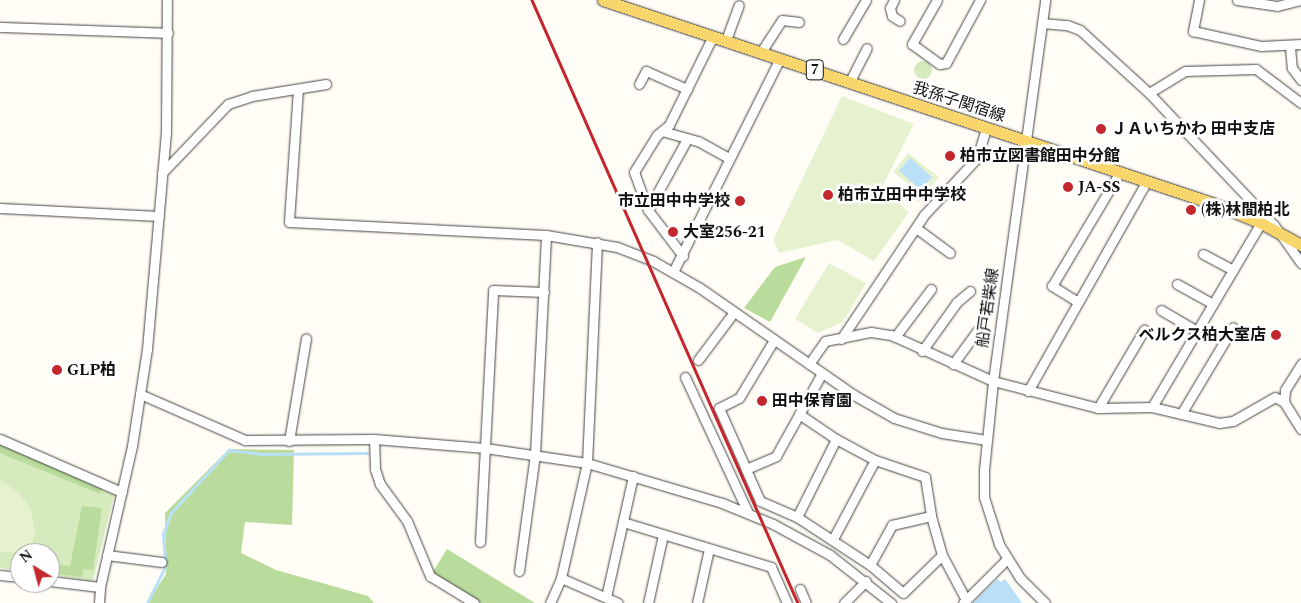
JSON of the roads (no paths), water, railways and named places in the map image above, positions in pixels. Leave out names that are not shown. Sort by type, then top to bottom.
[{"type":"main road","name":"我孫子関宿線","points":[[603,0],[627,4],[713,36],[1147,181],[1261,223],[1301,245]]},
{"type":"street","points":[[99,603],[100,587],[122,492],[140,394],[162,174],[168,33],[167,0]]},
{"type":"street","points":[[843,39],[866,0]]},
{"type":"street","points":[[894,0],[890,8],[892,16],[900,21]]},
{"type":"street","points":[[937,0],[912,44],[940,64],[946,63],[980,0]]},
{"type":"street","name":"船戸若柴線","points":[[1044,603],[1007,560],[984,497],[986,440],[993,381],[1045,0]]},
{"type":"street","points":[[1199,0],[1193,31],[1261,46],[1290,47],[1301,44]]},
{"type":"street","points":[[1237,0],[1277,6],[1301,0]]},
{"type":"street","points":[[726,40],[739,5]]},
{"type":"street","points":[[761,52],[782,20],[799,22]]},
{"type":"street","points":[[1042,23],[1080,30],[1149,93],[1281,233],[1301,263]]},
{"type":"street","points":[[0,27],[168,33]]},
{"type":"street","points":[[683,256],[648,210],[634,172],[662,131],[669,125],[713,36]]},
{"type":"street","points":[[1290,47],[1292,68],[1301,80]]},
{"type":"street","points":[[849,82],[867,48]]},
{"type":"street","points":[[673,272],[683,256],[729,158],[780,58]]},
{"type":"street","points":[[1149,93],[1185,71],[1256,68],[1301,104]]},
{"type":"street","points":[[639,84],[646,71],[687,89]]},
{"type":"street","points":[[162,174],[228,104],[252,96],[326,84]]},
{"type":"street","points":[[298,89],[290,222],[546,235],[597,242],[638,255],[673,272],[822,373],[894,418],[927,429],[986,440]]},
{"type":"street","points":[[841,339],[916,228],[977,158],[986,128]]},
{"type":"street","points":[[662,131],[698,141],[729,158]]},
{"type":"street","points":[[648,210],[686,139]]},
{"type":"street","points":[[1078,302],[1052,286],[1120,172]]},
{"type":"street","points":[[1028,391],[1147,181]]},
{"type":"street","points":[[0,208],[159,216]]},
{"type":"street","points":[[1152,407],[1261,223]]},
{"type":"street","points":[[916,228],[950,254]]},
{"type":"street","points":[[519,571],[535,454],[546,235]]},
{"type":"street","points":[[550,603],[561,578],[587,463],[597,242]]},
{"type":"street","points":[[1203,254],[1233,270]]},
{"type":"street","points":[[1177,284],[1213,304]]},
{"type":"street","points":[[480,542],[493,290],[544,292]]},
{"type":"street","points":[[895,337],[931,290]]},
{"type":"street","points":[[922,351],[957,302],[970,291]]},
{"type":"street","points":[[1161,310],[1197,331]]},
{"type":"street","points":[[698,360],[734,312]]},
{"type":"street","points":[[1181,414],[1233,327]]},
{"type":"street","points":[[1098,408],[1144,330]]},
{"type":"street","points":[[953,364],[978,331]]},
{"type":"street","points":[[809,364],[825,341],[871,332],[895,337],[922,351],[993,381],[1098,408],[1152,407],[1219,423],[1233,421],[1275,398],[1284,402],[1301,429]]},
{"type":"street","points":[[289,442],[306,338]]},
{"type":"street","points":[[774,340],[739,398],[719,408],[760,501],[797,517],[834,540],[870,565],[903,593],[942,555]]},
{"type":"street","points":[[1284,402],[1286,390],[1301,364]]},
{"type":"street","points":[[746,469],[776,456],[822,373]]},
{"type":"street","points":[[686,377],[748,513]]},
{"type":"street","points":[[140,394],[245,440],[289,442],[374,439],[486,448],[587,463],[748,513],[796,535],[866,581],[891,603]]},
{"type":"street","points":[[799,414],[836,439],[875,460],[926,477],[930,516],[942,555],[964,601],[1007,560]]},
{"type":"street","points":[[0,439],[122,492]]},
{"type":"street","points":[[374,439],[375,469],[380,484],[400,508],[430,576],[471,602]]},
{"type":"street","points":[[797,517],[836,439]]},
{"type":"street","points":[[834,540],[875,460]]},
{"type":"street","points":[[606,598],[632,476]]},
{"type":"street","points":[[870,565],[892,525],[930,516]]},
{"type":"street","points":[[623,522],[771,567],[787,603]]},
{"type":"street","points":[[648,603],[664,535]]},
{"type":"street","points":[[697,603],[709,549]]},
{"type":"street","points":[[107,555],[162,562]]},
{"type":"street","points":[[561,578],[618,603]]},
{"type":"street","points":[[844,603],[866,581]]},
{"type":"street","points":[[60,582],[100,587]]},
{"type":"street","points":[[800,589],[806,603]]},
{"type":"water","points":[[910,158],[932,177],[921,190],[899,171]]},
{"type":"water","points":[[997,579],[1001,582],[1005,579],[1022,603],[973,603]]},
{"type":"waterway","points":[[165,559],[163,534],[171,513],[229,450],[262,454],[367,453]]},
{"type":"waterway","points":[[147,603],[165,567]]},
{"type":"railway","points":[[532,0],[798,603]]},
{"type":"place","name":"ＪＡいちかわ 田中支店","points":[[1101,129]]},
{"type":"place","name":"柏市立図書館田中分館","points":[[950,156]]},
{"type":"place","name":"JA-SS","points":[[1068,187]]},
{"type":"place","name":"柏市立田中中学校","points":[[828,195]]},
{"type":"place","name":"市立田中中学校","points":[[740,201]]},
{"type":"place","name":"(株)林間柏北","points":[[1191,210]]},
{"type":"place","name":"大室256-21","points":[[673,232]]},
{"type":"place","name":"ベルクス柏大室店","points":[[1276,335]]},
{"type":"place","name":"GLP柏","points":[[57,370]]},
{"type":"place","name":"田中保育園","points":[[762,401]]}]
